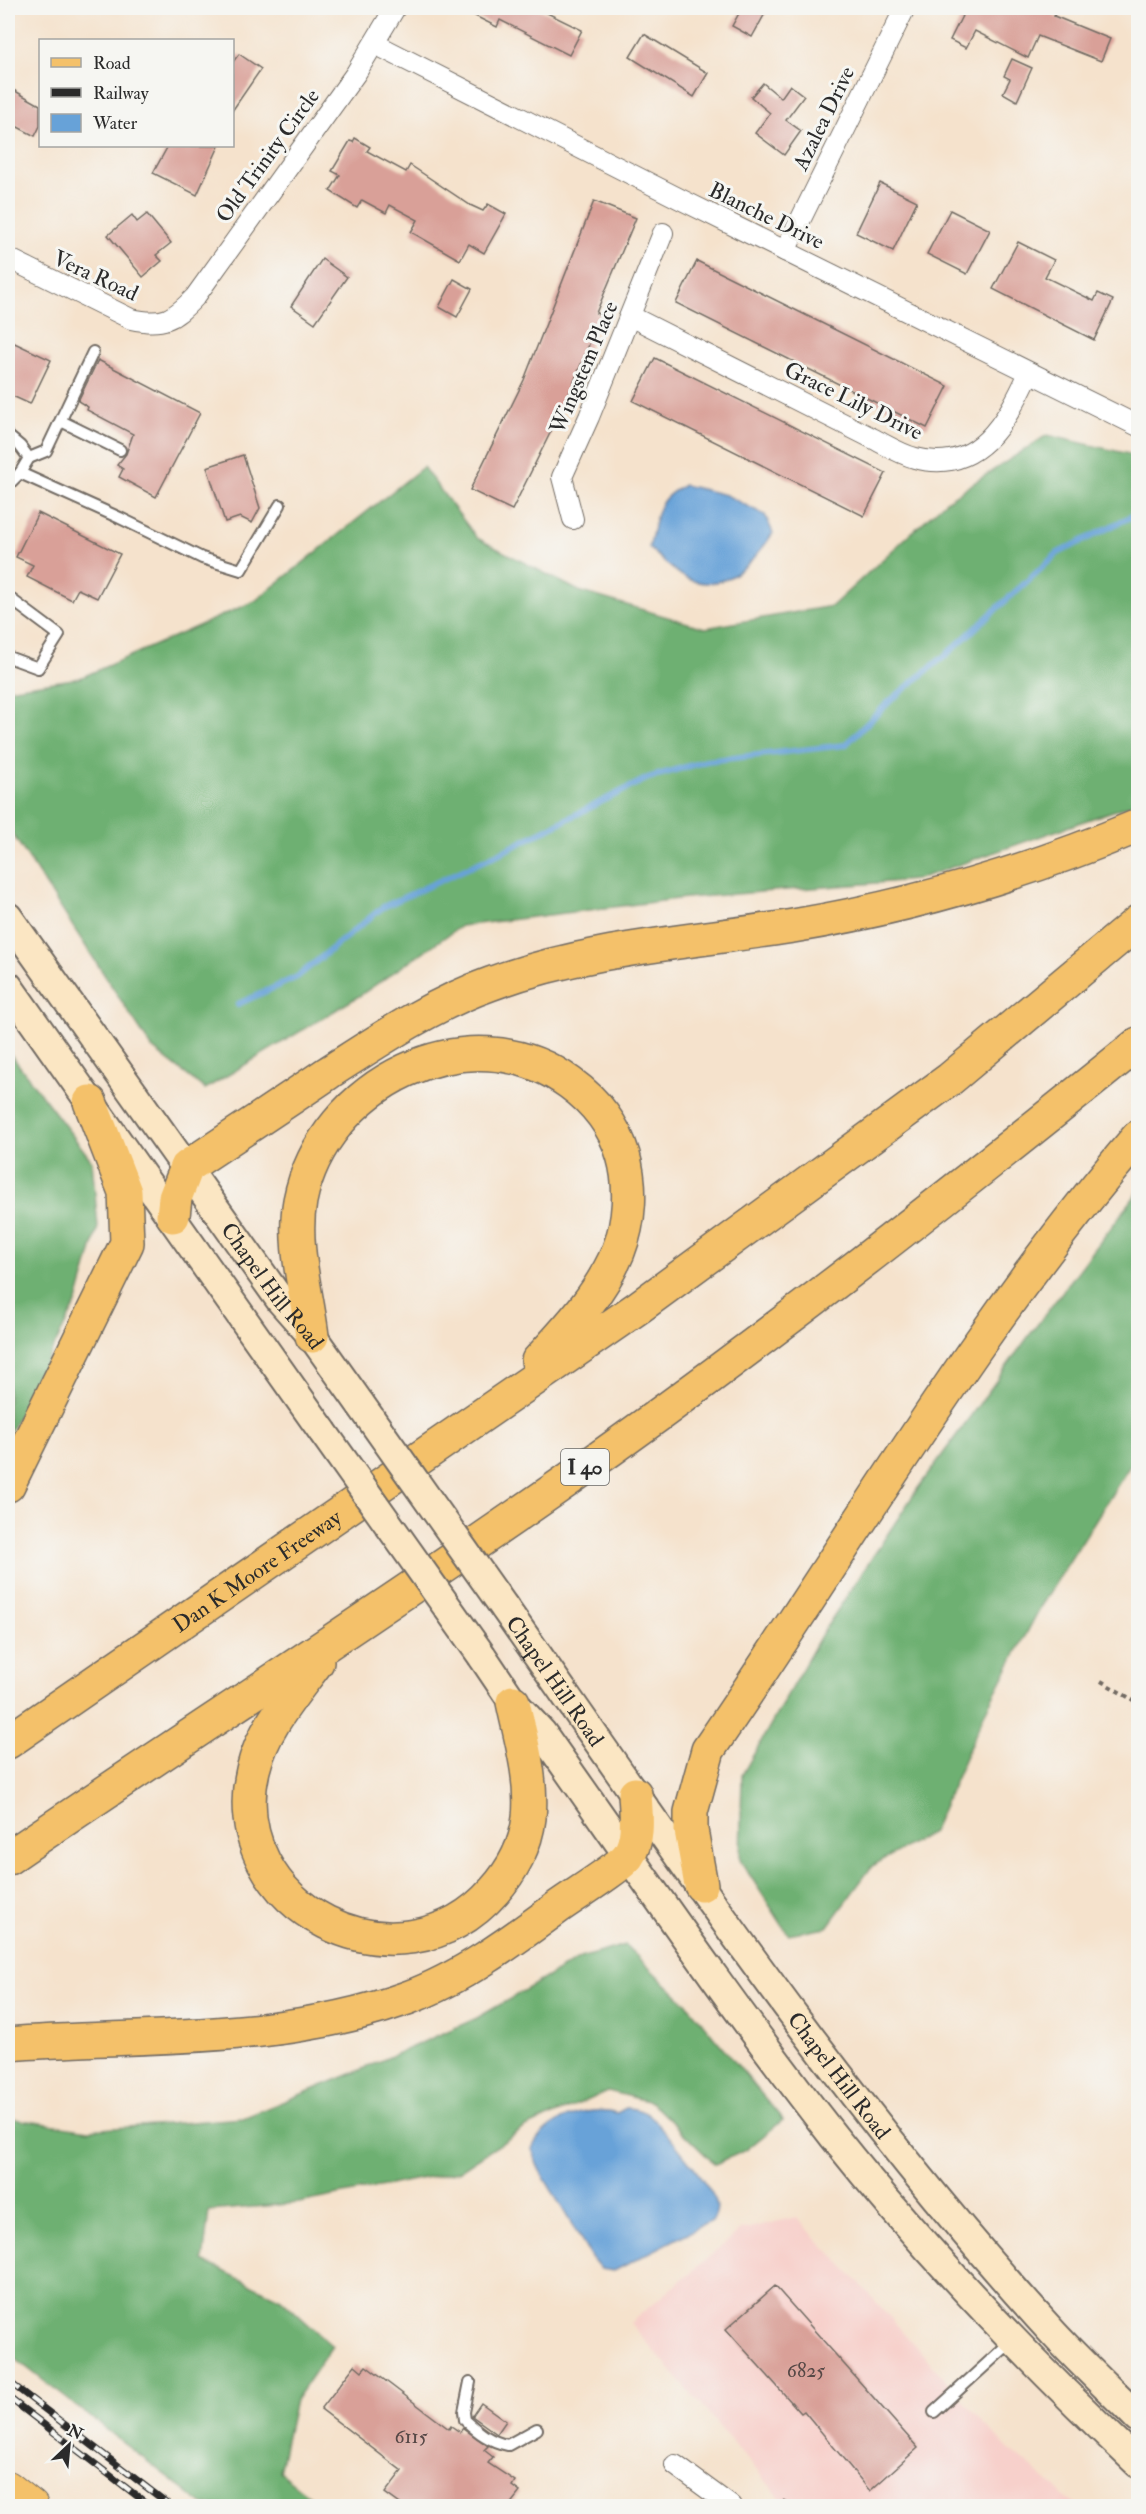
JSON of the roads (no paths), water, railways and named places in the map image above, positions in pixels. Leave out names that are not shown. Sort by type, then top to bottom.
[{"type":"highway","points":[[172,1216],[175,1197],[187,1167],[398,1027],[444,1002],[491,983],[541,968],[610,952],[793,926],[903,905],[992,881],[1070,854],[1138,826]]},
{"type":"highway","points":[[505,1399],[639,1307],[950,1079],[1138,922]]},
{"type":"highway","name":"I 40","points":[[8,1858],[331,1643],[567,1480],[897,1237],[1138,1044]]},
{"type":"highway","points":[[312,1336],[298,1221],[300,1202],[311,1167],[330,1131],[344,1114],[373,1088],[408,1067],[471,1054],[492,1054],[528,1061],[563,1077],[584,1094],[603,1115],[619,1144],[625,1163],[627,1218],[618,1251],[602,1283],[573,1322],[505,1399]]},
{"type":"highway","points":[[8,1485],[127,1243],[125,1192],[90,1102]]},
{"type":"highway","points":[[702,1885],[691,1830],[691,1812],[708,1750],[1007,1303],[1061,1231],[1138,1137]]},
{"type":"highway","name":"Dan K Moore Freeway","points":[[8,1742],[505,1399]]},
{"type":"highway","points":[[331,1643],[268,1731],[253,1770],[250,1812],[258,1847],[278,1884],[304,1909],[344,1930],[397,1940],[425,1935],[450,1927],[469,1915],[502,1882],[516,1860],[529,1819],[527,1769],[513,1702]]},
{"type":"highway","points":[[8,2044],[278,2027],[327,2020],[377,2008],[409,1997],[447,1979],[493,1952],[628,1856],[637,1825],[635,1794]]},
{"type":"main road","name":"Chapel Hill Road","points":[[8,917],[281,1301],[312,1336],[635,1794],[842,2079],[933,2195],[1056,2335],[1138,2418]]},
{"type":"main road","name":"Chapel Hill Road","points":[[8,986],[513,1702],[542,1733],[628,1856],[835,2138],[961,2285],[1013,2340],[1138,2463]]},
{"type":"main road","points":[[8,2487],[32,2506]]},
{"type":"street","name":"Old Trinity Circle","points":[[168,321],[195,297],[375,44],[395,8]]},
{"type":"street","name":"Azalea Drive","points":[[785,251],[905,8]]},
{"type":"street","name":"Blanche Drive","points":[[375,44],[1138,426]]},
{"type":"street","name":"Wingstem Place","points":[[573,519],[562,477],[663,233]]},
{"type":"street","name":"Vera Road","points":[[8,258],[131,319],[150,323],[168,321]]},
{"type":"street","name":"Grace Lily Drive","points":[[630,316],[872,438],[912,457],[930,461],[946,461],[965,455],[987,442],[1010,413],[1029,373]]},
{"type":"street","points":[[675,2465],[731,2506]]},
{"type":"lane","points":[[8,485],[20,473],[29,458],[46,451],[93,352]]},
{"type":"lane","points":[[60,421],[120,450]]},
{"type":"lane","points":[[8,436],[29,458]]},
{"type":"lane","points":[[20,473],[202,558],[241,570],[280,505]]},
{"type":"lane","points":[[8,597],[59,635],[38,668],[8,657]]},
{"type":"lane","points":[[934,2412],[1013,2340]]},
{"type":"lane","points":[[470,2382],[464,2412],[465,2420],[485,2436],[508,2445],[537,2429]]},
{"type":"water","points":[[684,485],[726,495],[765,515],[773,533],[757,555],[737,573],[713,583],[700,582],[681,575],[649,548],[661,504]]},
{"type":"water","points":[[626,2108],[636,2109],[649,2115],[706,2184],[713,2195],[717,2209],[713,2220],[614,2271],[601,2269],[591,2257],[539,2169],[532,2149],[546,2130],[568,2117],[593,2111],[617,2113]]},
{"type":"waterway","points":[[238,1004],[297,977],[383,907],[500,853],[648,778],[706,761],[845,745],[891,700],[947,654],[1058,553],[1138,513]]},
{"type":"railway","points":[[8,2381],[171,2506]]},
{"type":"railway","points":[[8,2397],[150,2506]]}]
